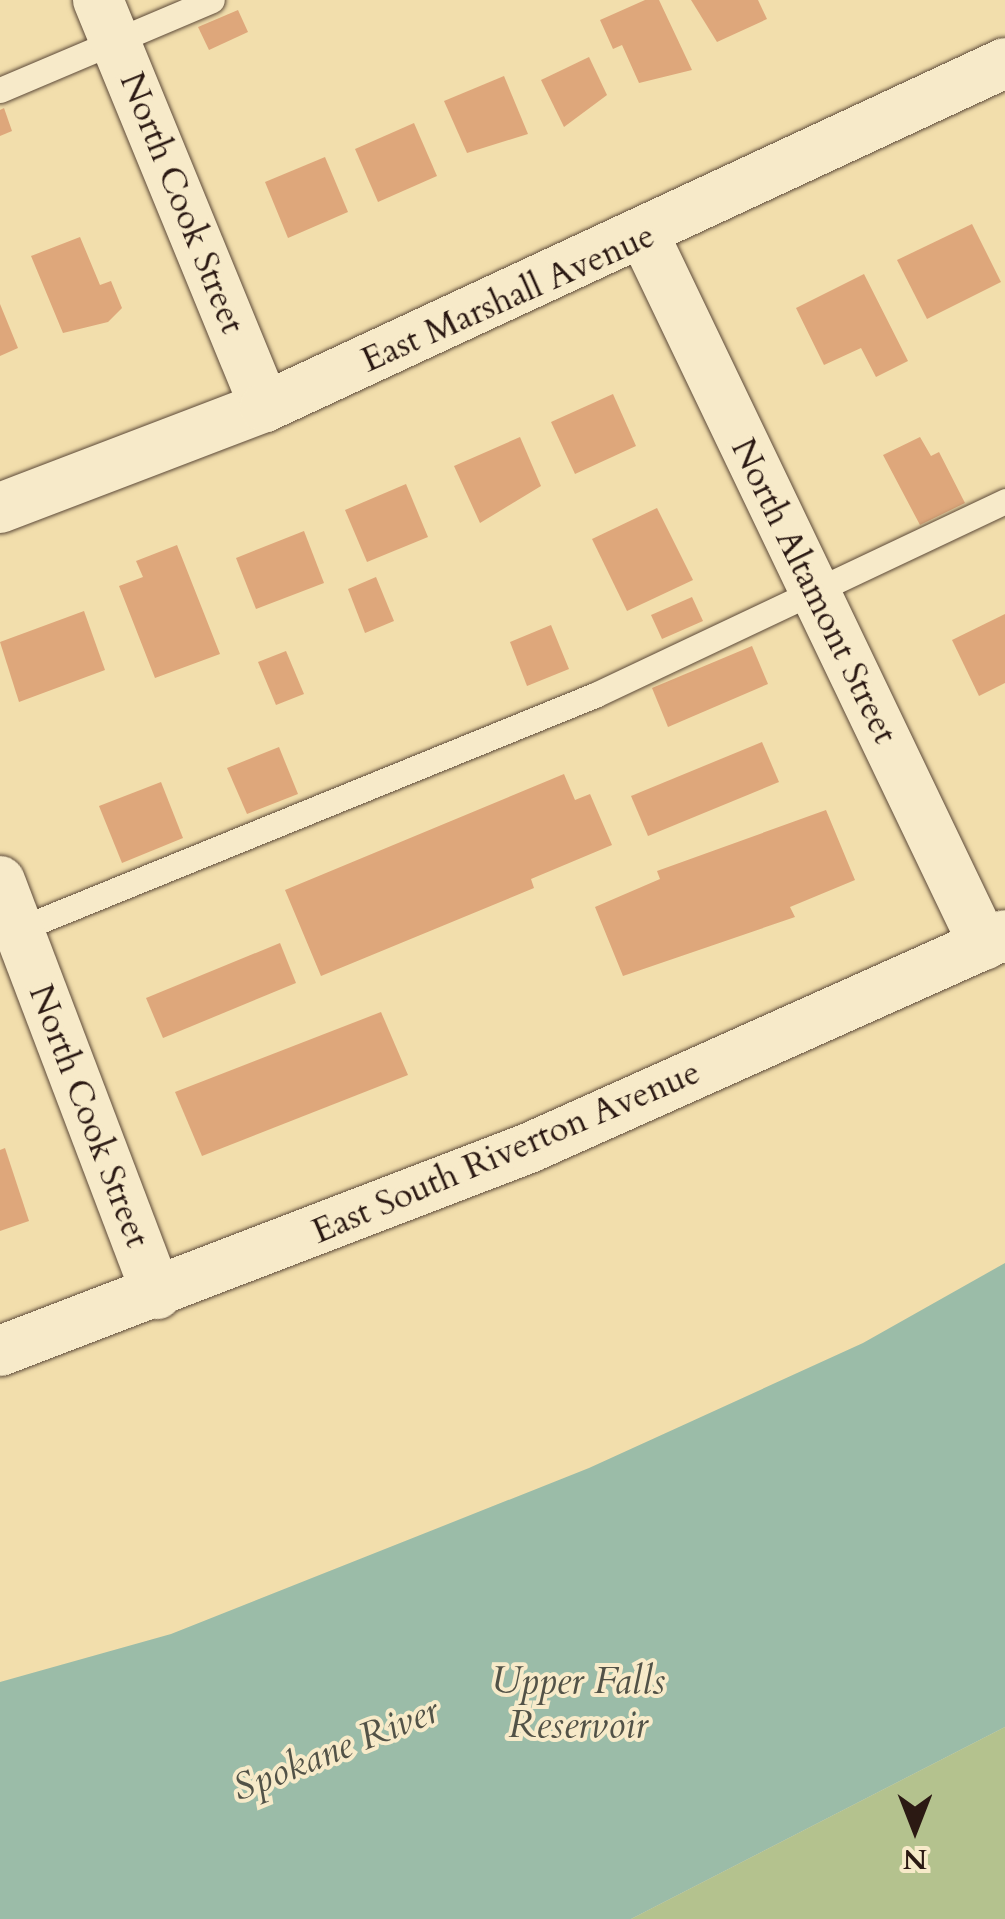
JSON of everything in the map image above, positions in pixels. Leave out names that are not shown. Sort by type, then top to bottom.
[{"type":"street","name":"North Cook Street","points":[[107,20],[265,407]]},
{"type":"street","name":"East Marshall Avenue","points":[[0,508],[265,407],[645,237],[1005,63]]},
{"type":"street","name":"North Altamont Street","points":[[645,237],[815,596],[994,940]]},
{"type":"street","name":"North Cook Street","points":[[0,881],[9,933],[157,1294]]},
{"type":"street","name":"East South Riverton Avenue","points":[[0,1351],[157,1294],[529,1148],[994,940]]},
{"type":"lane","points":[[0,90],[107,20],[212,0]]},
{"type":"lane","points":[[9,933],[815,596],[1005,501]]},
{"type":"green space","points":[[1005,1727],[1005,1919],[631,1919]]},
{"type":"water","name":"Upper Falls Reservoir","points":[[1005,1263],[1005,1727],[631,1919],[0,1919],[0,1682],[171,1634],[589,1468],[863,1343]]},
{"type":"building","points":[[645,0],[659,0],[692,70],[639,83],[622,45],[613,49],[600,20]]},
{"type":"building","points":[[691,0],[758,0],[767,19],[717,42]]},
{"type":"building","points":[[238,10],[248,32],[209,50],[198,27]]},
{"type":"building","points":[[589,57],[607,95],[564,127],[541,80]]},
{"type":"building","points":[[504,76],[528,134],[467,153],[444,101]]},
{"type":"building","points":[[4,108],[12,131],[0,136],[0,110]]},
{"type":"building","points":[[414,123],[437,176],[378,202],[355,149]]},
{"type":"building","points":[[325,157],[348,212],[288,238],[265,182]]},
{"type":"building","points":[[972,224],[1001,282],[927,319],[897,260]]},
{"type":"building","points":[[80,237],[100,285],[111,281],[122,308],[108,322],[63,333],[31,256]]},
{"type":"building","points":[[864,274],[908,361],[876,377],[861,348],[824,365],[796,308]]},
{"type":"building","points":[[0,304],[18,348],[0,356]]},
{"type":"building","points":[[613,394],[636,446],[575,474],[551,422]]},
{"type":"building","points":[[520,437],[541,486],[480,523],[454,466]]},
{"type":"building","points":[[920,437],[931,456],[939,452],[965,503],[920,525],[883,455]]},
{"type":"building","points":[[406,484],[428,537],[367,562],[345,510]]},
{"type":"building","points":[[657,508],[693,580],[627,611],[592,539]]},
{"type":"building","points":[[304,531],[324,583],[256,609],[236,558]]},
{"type":"building","points":[[177,545],[220,654],[155,678],[119,586],[143,577],[136,561]]},
{"type":"building","points":[[376,577],[394,621],[365,633],[348,589]]},
{"type":"building","points":[[692,597],[703,621],[662,639],[651,615]]},
{"type":"building","points":[[84,611],[105,670],[19,702],[0,642]]},
{"type":"building","points":[[1005,614],[1005,683],[979,696],[952,640]]},
{"type":"building","points":[[551,625],[569,669],[527,686],[510,642]]},
{"type":"building","points":[[752,646],[768,684],[668,727],[652,688]]},
{"type":"building","points":[[286,651],[304,694],[276,705],[258,662]]},
{"type":"building","points":[[762,742],[779,782],[648,836],[631,796]]},
{"type":"building","points":[[279,747],[298,794],[247,814],[227,768]]},
{"type":"building","points":[[564,774],[575,800],[590,794],[612,845],[531,879],[534,888],[321,976],[285,890]]},
{"type":"building","points":[[161,782],[183,838],[122,863],[99,806]]},
{"type":"building","points":[[826,810],[855,880],[790,907],[795,917],[623,976],[595,907],[660,879],[657,871]]},
{"type":"building","points":[[280,943],[296,983],[163,1038],[146,998]]},
{"type":"building","points":[[381,1012],[408,1075],[202,1156],[175,1092]]},
{"type":"building","points":[[5,1148],[29,1221],[0,1231],[0,1150]]},
{"type":"water label","name":"Spokane River","points":[[336,1750]]}]
